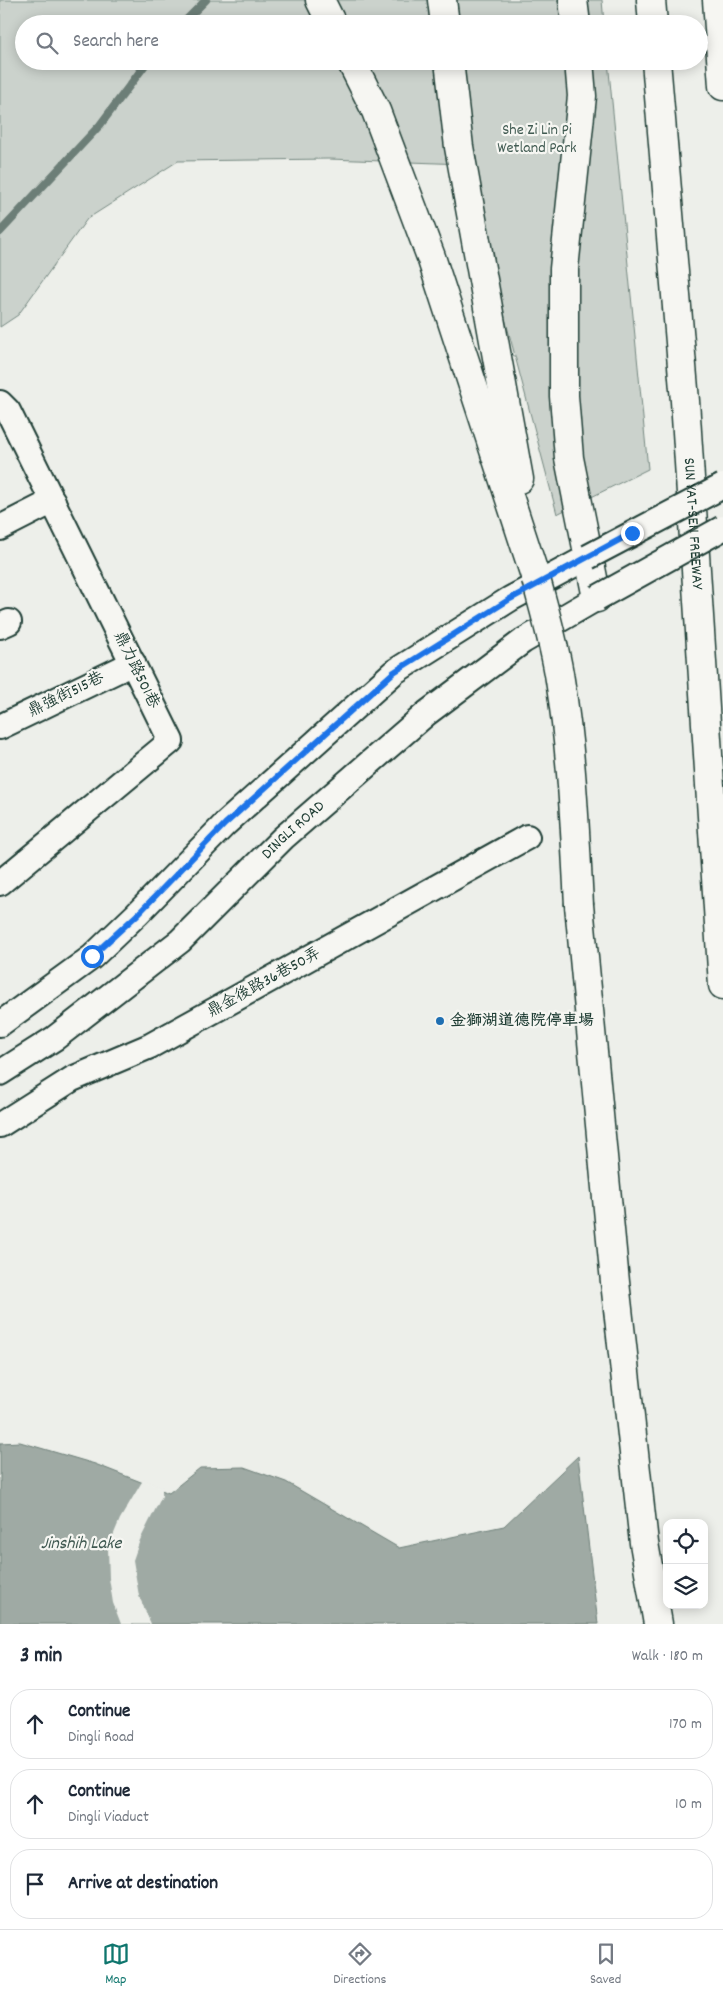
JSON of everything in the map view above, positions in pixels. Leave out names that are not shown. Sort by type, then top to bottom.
[{"type":"highway","points":[[320,0],[328,15]]},
{"type":"highway","points":[[442,0],[444,15]]},
{"type":"highway","points":[[573,0],[575,15]]},
{"type":"highway","points":[[651,0],[652,15]]},
{"type":"highway","points":[[717,0],[723,86]]},
{"type":"highway","points":[[356,70],[376,111],[431,258],[536,579],[551,634],[560,680],[572,774],[579,905],[615,1282],[644,1543],[658,1624]]},
{"type":"highway","points":[[450,70],[459,147],[536,579]]},
{"type":"highway","points":[[580,70],[582,96],[564,269],[564,396],[569,458],[597,598]]},
{"type":"highway","name":"SUN YAT-SEN FREEWAY","points":[[657,70],[685,401],[723,985]]},
{"type":"street","name":"鼎力路501巷","points":[[0,403],[8,411],[171,741],[0,883]]},
{"type":"street","points":[[0,1024],[92,956],[138,914],[225,824],[394,672],[510,599],[723,486]]},
{"type":"street","points":[[0,528],[53,501]]},
{"type":"street","name":"DINGLI ROAD","points":[[0,1073],[55,1038],[180,942],[283,838],[427,713],[523,640],[723,528]]},
{"type":"street","name":"鼎強街515巷","points":[[0,727],[132,663]]},
{"type":"street","name":"鼎金後路36巷50弄","points":[[0,1125],[72,1080],[150,1046],[527,837]]},
{"type":"green space","name":"She Zi Lin Pi Wetland Park","points":[[0,0],[602,0],[603,15],[15,15],[15,70],[609,70],[648,469],[557,514],[464,164],[329,159],[178,161],[87,219],[18,315],[0,327]]},
{"type":"water","name":"Jinshih Lake","points":[[20,1442],[95,1464],[169,1493],[200,1468],[244,1467],[286,1482],[399,1548],[504,1526],[578,1456],[598,1624],[0,1624],[0,1443]]},
{"type":"pier","points":[[143,1480],[162,1488],[162,1496],[140,1540],[133,1560],[139,1596],[151,1624],[121,1624],[113,1603],[109,1578],[108,1548],[120,1519]]},
{"type":"waterway","points":[[191,15],[206,0]]},
{"type":"waterway","points":[[0,232],[100,125],[141,70]]},
{"type":"place","name":"金獅湖道德院停車場","points":[[440,1021]]},
{"type":"route","points":[[92,956],[138,914],[225,824],[394,672],[510,599],[632,533]]}]
